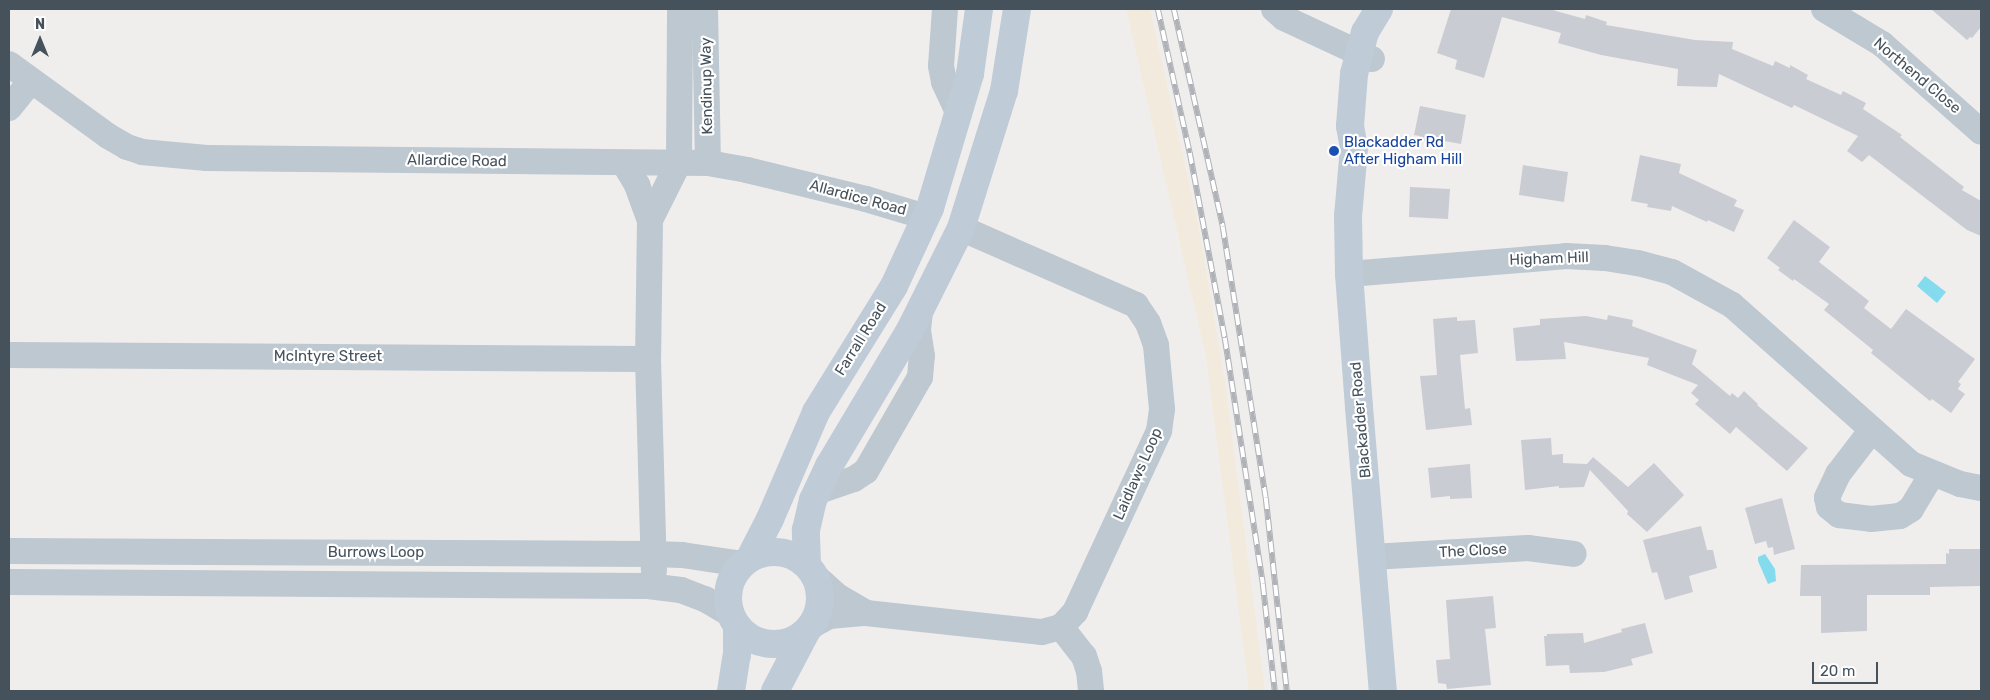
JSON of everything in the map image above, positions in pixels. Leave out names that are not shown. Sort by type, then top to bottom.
[{"type":"main road","name":"Farrall Road","points":[[747,561],[770,519],[816,412],[894,286],[926,217],[970,74],[979,9]]},
{"type":"main road","points":[[776,691],[820,606],[820,591],[811,571],[806,530],[816,492],[920,311],[961,228],[1004,91],[1017,9]]},
{"type":"main road","name":"Blackadder Road","points":[[1379,9],[1365,32],[1365,128],[1354,148],[1348,216],[1350,274],[1383,691]]},
{"type":"main road","name":"Blackadder Road","points":[[1366,57],[1396,9]]},
{"type":"main road","points":[[731,691],[737,656],[734,620],[727,598],[730,582],[747,561],[764,552],[781,552],[795,556],[811,571]]},
{"type":"main road","points":[[734,620],[750,638],[764,644],[779,644],[794,640],[809,629]]},
{"type":"street","name":"Kendinup Way","points":[[680,9],[693,56],[708,163]]},
{"type":"street","name":"Kendinup Way","points":[[679,162],[693,56],[705,9]]},
{"type":"street","points":[[945,9],[940,66],[944,82],[959,114]]},
{"type":"street","points":[[1274,9],[1284,18],[1366,57]]},
{"type":"street","name":"Northend Close","points":[[1824,9],[1882,44],[1981,132]]},
{"type":"street","name":"Allardice Road","points":[[9,64],[30,81],[127,147],[165,156],[708,163],[747,170],[866,199],[926,217]]},
{"type":"street","points":[[9,108],[30,81]]},
{"type":"street","points":[[650,220],[679,162]]},
{"type":"street","points":[[624,163],[637,184],[650,220],[648,359],[652,554],[655,586]]},
{"type":"street","name":"Laidlaws Loop","points":[[961,228],[1136,305],[1148,323],[1156,345],[1162,409],[1159,431],[1075,612],[1062,627]]},
{"type":"street","name":"Higham Hill","points":[[1350,274],[1566,256],[1604,258],[1638,263],[1672,272],[1732,305],[1910,464],[1960,484],[1981,488]]},
{"type":"street","name":"McIntyre Street","points":[[9,355],[648,359]]},
{"type":"street","points":[[1871,431],[1838,474],[1828,498],[1829,507],[1839,516],[1871,519],[1900,516],[1911,508],[1932,474]]},
{"type":"street","name":"The Close","points":[[1372,557],[1528,548],[1574,554]]},
{"type":"street","name":"Burrows Loop","points":[[9,551],[652,554],[747,561]]},
{"type":"street","points":[[156,551],[156,583]]},
{"type":"street","points":[[269,553],[271,585]]},
{"type":"street","points":[[384,553],[384,585]]},
{"type":"street","points":[[497,554],[499,585]]},
{"type":"street","points":[[811,571],[837,596],[866,613]]},
{"type":"street","points":[[9,582],[655,586],[681,590],[697,596],[734,620]]},
{"type":"street","points":[[809,629],[829,616],[866,613],[1042,632],[1062,627],[1084,656],[1089,671],[1091,691]]},
{"type":"sand","points":[[1126,9],[1150,9],[1197,218],[1225,381],[1265,691],[1249,691],[1206,357]]},
{"type":"water","points":[[1925,276],[1946,292],[1937,303],[1917,286]]},
{"type":"water","points":[[1765,554],[1775,569],[1776,581],[1768,584],[1758,561],[1758,557]]},
{"type":"building","points":[[1451,9],[1549,9],[1585,19],[1586,15],[1607,22],[1606,25],[1695,40],[1733,42],[1732,49],[1773,66],[1775,61],[1790,68],[1790,65],[1808,75],[1806,79],[1841,95],[1843,91],[1866,103],[1863,109],[1902,135],[1900,137],[1964,187],[1962,190],[1981,201],[1981,236],[1967,230],[1869,155],[1862,162],[1847,151],[1858,136],[1794,105],[1792,108],[1719,74],[1717,87],[1677,86],[1678,69],[1601,55],[1558,43],[1561,33],[1502,17],[1484,78],[1455,69],[1457,60],[1437,53]]},
{"type":"building","points":[[1931,9],[1981,9],[1981,27],[1972,38],[1970,37],[1967,40]]},
{"type":"building","points":[[1420,106],[1466,115],[1461,144],[1439,140],[1438,144],[1419,140],[1420,136],[1414,135]]},
{"type":"building","points":[[1640,155],[1681,164],[1679,173],[1737,200],[1734,206],[1744,210],[1734,232],[1672,206],[1671,211],[1647,207],[1648,204],[1631,201]]},
{"type":"building","points":[[1523,165],[1568,172],[1564,202],[1519,195]]},
{"type":"building","points":[[1410,187],[1450,189],[1448,219],[1409,217]]},
{"type":"building","points":[[1794,220],[1830,247],[1819,262],[1869,301],[1864,308],[1891,329],[1906,309],[1975,359],[1958,382],[1961,384],[1958,389],[1965,394],[1951,413],[1932,399],[1930,401],[1871,353],[1873,350],[1824,310],[1829,304],[1778,270],[1780,268],[1767,258]]},
{"type":"building","points":[[1608,315],[1633,320],[1632,326],[1697,350],[1692,364],[1730,396],[1732,393],[1738,398],[1744,391],[1757,405],[1808,448],[1787,471],[1736,427],[1730,434],[1695,404],[1699,400],[1691,393],[1698,385],[1647,365],[1649,358],[1564,342],[1566,359],[1516,361],[1513,328],[1540,325],[1540,319],[1586,316],[1607,320]]},
{"type":"building","points":[[1457,317],[1457,321],[1475,320],[1478,353],[1460,355],[1465,409],[1470,408],[1472,425],[1426,430],[1420,376],[1437,375],[1433,319]]},
{"type":"building","points":[[1551,438],[1552,455],[1563,454],[1563,463],[1587,464],[1593,457],[1628,487],[1654,463],[1684,495],[1647,532],[1627,514],[1628,511],[1590,470],[1584,487],[1559,488],[1559,486],[1525,490],[1521,440]]},
{"type":"building","points":[[1470,464],[1472,498],[1450,499],[1450,496],[1431,498],[1428,468]]},
{"type":"building","points":[[1782,498],[1795,549],[1774,555],[1773,547],[1768,548],[1766,541],[1755,544],[1745,508]]},
{"type":"building","points":[[1701,526],[1707,550],[1713,550],[1717,568],[1689,576],[1693,592],[1665,600],[1657,572],[1652,573],[1643,540]]},
{"type":"building","points":[[1949,549],[1981,549],[1981,586],[1930,587],[1930,595],[1867,595],[1867,631],[1821,633],[1821,596],[1800,596],[1801,565],[1946,564],[1946,553],[1949,554]]},
{"type":"building","points":[[1493,596],[1496,628],[1485,629],[1491,685],[1447,689],[1446,684],[1438,683],[1436,660],[1450,659],[1446,600]]},
{"type":"building","points":[[1645,623],[1653,653],[1631,659],[1633,665],[1604,672],[1570,673],[1569,665],[1546,666],[1544,636],[1547,636],[1547,634],[1583,633],[1584,643],[1622,632],[1621,629]]},
{"type":"railway","points":[[1158,9],[1190,153],[1225,338],[1263,584],[1275,691]]},
{"type":"railway","points":[[1174,9],[1223,227],[1266,498],[1287,691]]},
{"type":"place","name":"Blackadder Rd After Higham Hill","points":[[1334,151]]}]
